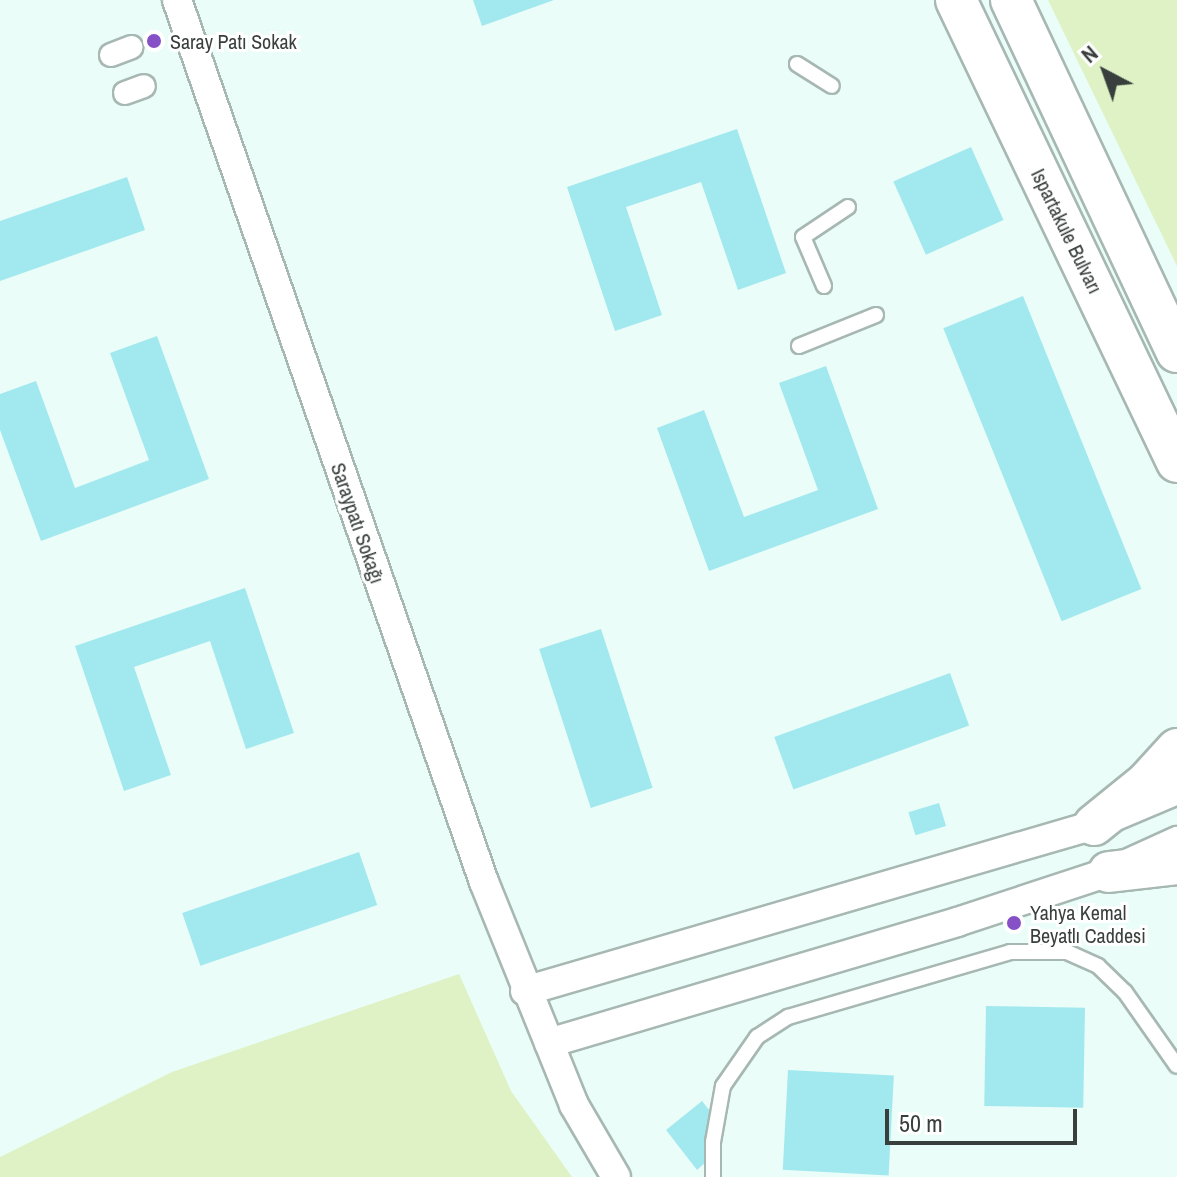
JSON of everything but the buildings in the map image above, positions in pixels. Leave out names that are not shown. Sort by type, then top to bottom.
[{"type":"main road","name":"Ispartakule Bulvarı","points":[[956,0],[1177,462]]},
{"type":"main road","points":[[1011,0],[1177,352]]},
{"type":"main road","points":[[1094,825],[1146,783],[1177,749]]},
{"type":"main road","points":[[1109,872],[1177,864]]},
{"type":"street","name":"Saraypatı Sokağı","points":[[177,0],[525,991],[591,1140],[616,1177]]},
{"type":"street","points":[[525,991],[1094,825],[1177,790]]},
{"type":"street","points":[[549,1043],[1109,872],[1177,841]]},
{"type":"lane","points":[[797,64],[832,86]]},
{"type":"lane","points":[[824,286],[803,237],[848,207]]},
{"type":"lane","points":[[799,346],[876,315]]},
{"type":"lane","points":[[713,1177],[723,1086],[757,1037],[788,1017],[1010,952],[1067,952],[1098,966],[1125,992],[1177,1066]]},
{"type":"green space","points":[[1048,0],[1177,0],[1177,266]]},
{"type":"green space","points":[[459,974],[511,1091],[572,1177],[0,1177],[0,1157],[172,1072]]},
{"type":"place","name":"Saray Patı Sokak","points":[[154,41]]},
{"type":"place","name":"Yahya Kemal Beyatlı Caddesi","points":[[1014,923]]}]
